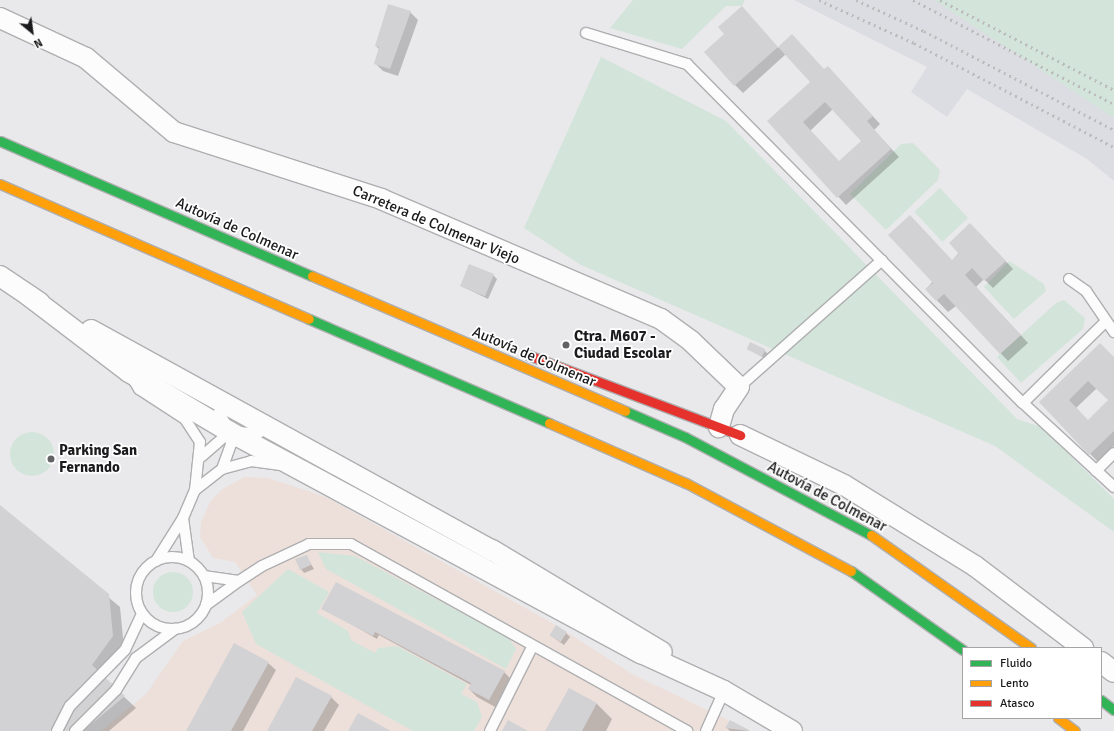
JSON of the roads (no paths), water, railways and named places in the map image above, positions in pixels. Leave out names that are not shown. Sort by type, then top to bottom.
[{"type":"highway","name":"Autovía de Colmenar","points":[[0,141],[309,276],[685,437],[885,543],[1030,647]]},
{"type":"highway","points":[[0,184],[686,483],[861,577],[962,649]]},
{"type":"highway","points":[[309,276],[496,344]]},
{"type":"highway","points":[[519,352],[740,435]]},
{"type":"highway","points":[[1102,701],[1114,710]]},
{"type":"highway","points":[[1059,719],[1075,731]]},
{"type":"street","name":"Carretera de Colmenar Viejo","points":[[0,18],[86,58],[174,132],[381,199],[661,319],[691,341],[739,387]]},
{"type":"street","points":[[0,276],[28,295],[219,412]]},
{"type":"street","points":[[28,295],[129,372],[230,432],[641,653],[695,676],[724,691],[792,731]]},
{"type":"street","points":[[28,295],[440,524],[492,550],[638,635],[695,676]]},
{"type":"street","points":[[719,427],[724,409],[739,387]]},
{"type":"street","points":[[259,433],[399,512],[440,524]]},
{"type":"street","points":[[740,435],[844,485],[975,566],[1082,647]]},
{"type":"street","points":[[1102,663],[1114,672]]},
{"type":"lane","points":[[586,33],[687,64],[1023,403],[1114,486]]},
{"type":"lane","points":[[739,387],[882,260]]},
{"type":"lane","points":[[1069,279],[1086,291],[1105,322],[1114,332]]},
{"type":"lane","points":[[1023,403],[1105,322]]},
{"type":"lane","points":[[129,372],[139,390],[186,419],[200,442],[201,457],[195,490],[183,518],[156,560],[146,568],[136,590],[142,614],[151,622],[175,629]]},
{"type":"lane","points":[[219,412],[230,432],[231,444],[222,469]]},
{"type":"lane","points":[[201,457],[230,432],[259,433]]},
{"type":"lane","points":[[1096,470],[1114,452]]},
{"type":"lane","points":[[195,490],[222,469],[251,461],[294,466]]},
{"type":"lane","points":[[183,518],[189,562]]},
{"type":"lane","points":[[75,731],[116,690],[136,658],[175,629],[190,624],[206,605],[239,581],[262,566],[309,544],[351,544],[532,647],[687,731]]},
{"type":"lane","points":[[156,560],[169,557],[189,562],[204,576],[208,592],[206,605]]},
{"type":"lane","points":[[204,576],[239,581]]},
{"type":"lane","points":[[58,731],[70,706],[126,650],[142,614]]},
{"type":"lane","points":[[490,731],[532,647]]},
{"type":"lane","points":[[706,731],[724,691]]},
{"type":"railway","points":[[819,0],[914,43],[1114,147]]},
{"type":"railway","points":[[856,0],[924,31],[1114,130]]},
{"type":"railway","points":[[913,0],[1114,104]]},
{"type":"railway","points":[[940,0],[1114,90]]},
{"type":"place","name":"Ctra. M607 - Ciudad Escolar","points":[[566,345]]},
{"type":"place","name":"Parking San Fernando","points":[[51,459]]}]
